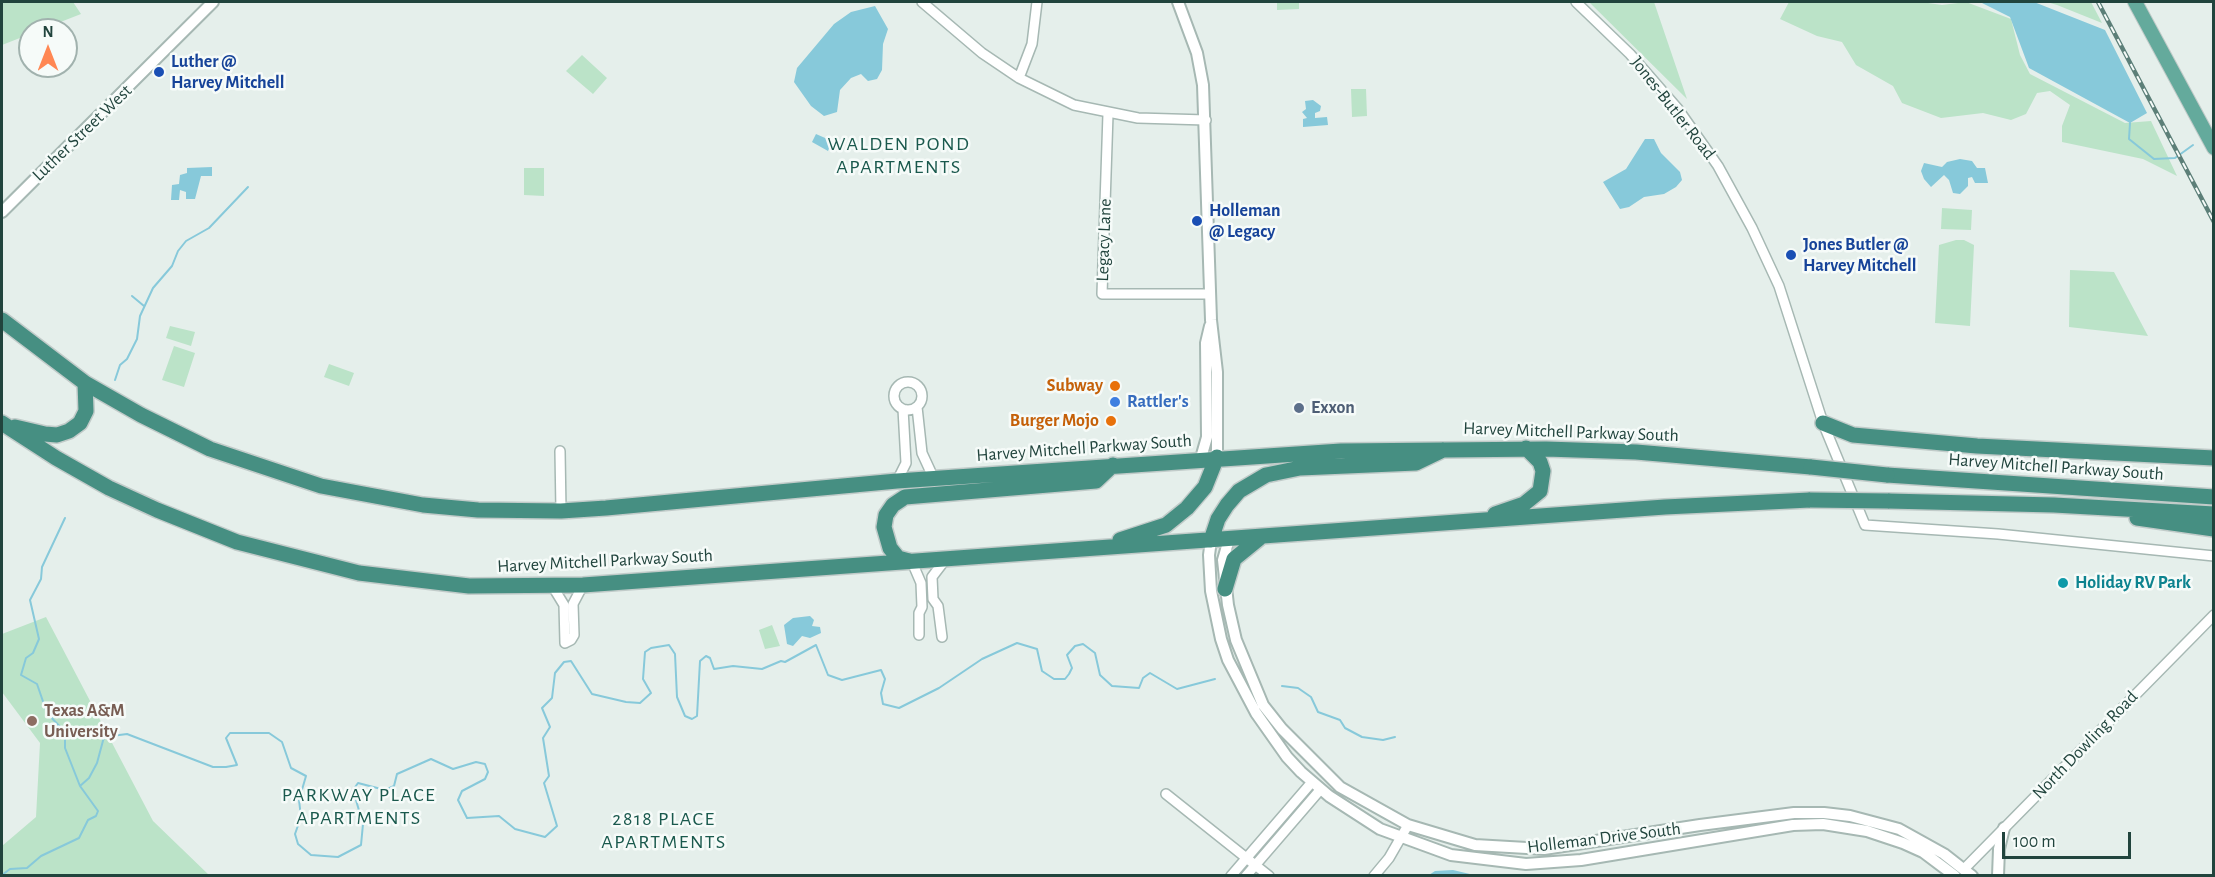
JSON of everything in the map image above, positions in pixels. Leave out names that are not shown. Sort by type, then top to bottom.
[{"type":"highway","name":"Harvey Mitchell Parkway South","points":[[2,320],[85,383],[141,415],[210,449],[321,486],[423,505],[477,510],[561,511],[897,481],[1209,458],[1448,448],[1636,452],[1887,475],[2214,497]]},
{"type":"highway","points":[[2,330],[34,346]]},
{"type":"highway","points":[[3,424],[45,434],[57,435],[69,431],[80,423],[86,411],[85,383]]},
{"type":"highway","points":[[1823,423],[1853,435],[1977,446],[2214,458]]},
{"type":"highway","name":"Harvey Mitchell Parkway South","points":[[3,424],[56,458],[118,493],[206,531],[277,554],[359,573],[419,582],[553,587],[1665,507],[1810,500],[2054,505],[2214,514]]},
{"type":"highway","points":[[1211,540],[1218,519],[1233,498],[1252,482],[1266,475],[1300,468],[1416,463],[1448,448]]},
{"type":"highway","points":[[1474,521],[1524,504],[1540,492],[1543,481],[1540,462],[1526,448]]},
{"type":"highway","points":[[1087,549],[1140,535],[1166,525],[1196,499],[1210,475],[1209,458]]},
{"type":"highway","points":[[912,562],[898,558],[890,548],[885,536],[886,515],[893,505],[905,497],[1096,481],[1113,465]]},
{"type":"highway","points":[[2054,505],[2214,529]]},
{"type":"highway","points":[[1225,589],[1234,559],[1261,536]]},
{"type":"main road","points":[[2135,2],[2214,148]]},
{"type":"street","name":"Luther Street West","points":[[2,212],[213,2]]},
{"type":"street","points":[[922,2],[982,53],[1019,78],[1074,105],[1108,114],[1160,120],[1206,120]]},
{"type":"street","points":[[1019,78],[1032,44],[1037,2]]},
{"type":"street","points":[[1178,2],[1197,53],[1206,120],[1211,320],[1217,372],[1209,458]]},
{"type":"street","name":"Jones-Butler Road","points":[[1576,2],[1630,54],[1678,109],[1718,166],[1752,228],[1779,286],[1823,423],[1864,525],[1998,534],[2214,556]]},
{"type":"street","name":"Legacy Lane","points":[[1108,114],[1102,294],[1210,294]]},
{"type":"street","points":[[1209,458],[1206,343],[1211,320]]},
{"type":"street","points":[[897,481],[906,463],[903,409],[893,398],[898,385],[905,382],[919,387],[922,397],[917,407],[922,453],[934,478]]},
{"type":"street","points":[[903,409],[917,407]]},
{"type":"street","points":[[560,451],[561,511]]},
{"type":"street","name":"Holleman Drive South","points":[[1229,539],[1223,554],[1225,589],[1236,640],[1263,705],[1281,729],[1340,787],[1408,825],[1475,845],[1544,849],[1743,819],[1824,813],[1850,816],[1899,829],[1963,874]]},
{"type":"street","name":"Holleman Drive South","points":[[1211,540],[1209,555],[1211,591],[1216,620],[1228,660],[1268,730],[1287,758],[1316,786],[1364,821],[1401,838],[1451,855],[1526,864],[1581,860],[1793,825],[1823,824],[1867,831],[1903,843],[1963,874]]},
{"type":"street","points":[[942,637],[938,606],[933,599],[932,577],[945,560]]},
{"type":"street","points":[[912,562],[921,584],[922,607],[919,613],[919,635]]},
{"type":"street","points":[[553,587],[564,605],[565,644],[574,635],[573,604],[583,585]]},
{"type":"street","name":"North Dowling Road","points":[[1963,874],[2004,828],[2214,615]]},
{"type":"street","points":[[1231,876],[1316,786]]},
{"type":"street","points":[[1246,876],[1316,786]]},
{"type":"street","points":[[1166,794],[1269,876]]},
{"type":"street","points":[[1374,876],[1408,825]]},
{"type":"street","points":[[1998,876],[1999,849],[2004,828]]},
{"type":"green space","points":[[2,2],[73,2],[81,14],[71,18],[18,18],[18,39],[2,45]]},
{"type":"green space","points":[[1277,2],[1299,2],[1299,9],[1277,10]]},
{"type":"green space","points":[[1589,2],[1654,2],[1687,99]]},
{"type":"green space","points":[[1789,2],[1921,2],[1942,5],[1966,2],[2011,19],[2020,55],[2030,74],[2125,123],[2151,121],[2177,176],[2143,159],[2062,142],[2062,126],[2070,105],[2050,91],[2037,93],[2026,114],[2011,120],[1983,113],[1941,118],[1902,103],[1893,86],[1856,65],[1842,42],[1817,36],[1780,19]]},
{"type":"green space","points":[[2047,2],[2091,2],[2102,23],[2057,5]]},
{"type":"green space","points":[[582,55],[607,78],[593,94],[566,71]]},
{"type":"green space","points":[[1351,89],[1366,89],[1367,116],[1352,117]]},
{"type":"green space","points":[[524,168],[544,168],[544,196],[524,195]]},
{"type":"green space","points":[[1942,208],[1972,210],[1971,230],[1941,229]]},
{"type":"green space","points":[[1964,240],[1974,245],[1970,326],[1935,323],[1939,245]]},
{"type":"green space","points":[[2070,270],[2114,272],[2148,336],[2069,327]]},
{"type":"green space","points":[[170,326],[195,332],[191,346],[166,338]]},
{"type":"green space","points":[[174,346],[195,353],[184,387],[162,380]]},
{"type":"green space","points":[[329,364],[354,373],[349,386],[324,377]]},
{"type":"green space","name":"Texas A&M University","points":[[46,617],[153,821],[209,875],[2,875],[2,846],[36,817],[40,743],[2,692],[2,634]]},
{"type":"green space","points":[[772,625],[780,646],[765,649],[759,630]]},
{"type":"water","points":[[1980,2],[2034,2],[2105,30],[2147,113],[2130,123],[2029,68],[2010,17]]},
{"type":"water","points":[[875,6],[888,29],[883,44],[882,70],[877,79],[868,81],[861,74],[851,78],[840,90],[837,112],[824,116],[811,106],[794,82],[797,68],[834,24],[851,12]]},
{"type":"water","points":[[1313,100],[1321,106],[1320,111],[1315,113],[1315,118],[1327,117],[1328,125],[1303,127],[1303,119],[1307,118],[1302,112],[1306,109],[1305,101]]},
{"type":"water","points":[[816,134],[832,141],[828,151],[812,142]]},
{"type":"water","points":[[1645,139],[1654,139],[1661,153],[1680,172],[1682,180],[1676,187],[1664,194],[1644,197],[1629,207],[1620,209],[1603,182],[1626,169]]},
{"type":"water","points":[[1960,159],[1972,161],[1977,168],[1985,168],[1988,183],[1975,183],[1972,177],[1968,178],[1968,186],[1960,194],[1953,193],[1949,180],[1944,175],[1931,187],[1924,179],[1921,171],[1924,163],[1942,167],[1947,162]]},
{"type":"water","points":[[212,167],[212,176],[201,176],[195,199],[186,199],[186,192],[180,190],[179,200],[171,200],[172,185],[179,184],[180,175],[187,173],[187,168]]},
{"type":"water","points":[[810,616],[814,620],[812,626],[820,627],[821,633],[810,638],[802,636],[793,646],[787,644],[784,625],[793,618]]},
{"type":"water","points":[[1453,870],[1474,875],[1429,875],[1435,871]]},
{"type":"waterway","points":[[2130,123],[2129,139],[2154,159],[2175,158],[2193,145]]},
{"type":"waterway","points":[[115,380],[120,365],[127,359],[137,339],[140,316],[153,288],[172,266],[178,251],[186,241],[209,228],[248,187]]},
{"type":"waterway","points":[[132,296],[144,306]]},
{"type":"waterway","points":[[65,518],[42,567],[41,579],[30,600],[39,639],[33,653],[26,658],[21,675],[37,684],[47,713],[65,732],[65,748],[80,786]]},
{"type":"waterway","points":[[2,875],[10,869],[27,868],[41,856],[79,838],[88,820],[96,816],[98,811],[80,786],[89,778],[97,763],[104,737],[127,734],[213,767],[226,767],[237,765],[226,738],[230,733],[269,733],[282,742],[291,768],[306,776],[299,800],[301,817],[295,834],[298,844],[311,855],[338,857],[361,845],[363,824],[353,790],[358,783],[385,790],[394,786],[397,774],[431,759],[453,769],[476,762],[485,764],[488,772],[485,779],[462,791],[458,800],[467,818],[499,816],[515,829],[545,837],[557,826],[544,783],[549,776],[543,738],[550,727],[542,708],[552,698],[555,673],[564,662],[571,661],[592,694],[640,703],[651,693],[643,679],[645,652],[651,648],[669,645],[675,654],[677,697],[685,716],[692,719],[697,716],[700,661],[706,656],[710,658],[714,669],[733,666],[762,669],[781,661],[785,662],[816,645],[828,675],[842,680],[881,670],[885,679],[881,693],[883,704],[899,708],[939,688],[982,659],[1017,643],[1037,649],[1042,671],[1054,679],[1065,679],[1072,668],[1067,655],[1075,646],[1083,644],[1095,653],[1100,675],[1112,686],[1139,688],[1143,678],[1150,673],[1177,689],[1215,679]]},
{"type":"waterway","points":[[1282,686],[1298,688],[1311,697],[1318,712],[1340,720],[1345,728],[1362,737],[1383,740],[1395,737]]},
{"type":"railway","points":[[2098,2],[2214,222]]},
{"type":"place","name":"Luther @ Harvey Mitchell","points":[[159,72]]},
{"type":"place","name":"Holleman @ Legacy","points":[[1197,221]]},
{"type":"place","name":"Jones Butler @ Harvey Mitchell","points":[[1791,255]]},
{"type":"place","name":"Subway","points":[[1115,386]]},
{"type":"place","name":"Rattler's","points":[[1115,402]]},
{"type":"place","name":"Exxon","points":[[1299,408]]},
{"type":"place","name":"Burger Mojo","points":[[1111,421]]},
{"type":"place","name":"Holiday RV Park","points":[[2063,583]]},
{"type":"place","name":"Texas A&M University","points":[[32,721]]},
{"type":"district","name":"WALDEN POND APARTMENTS","points":[[899,156]]},
{"type":"district","name":"PARKWAY PLACE APARTMENTS","points":[[359,806]]},
{"type":"district","name":"2818 PLACE APARTMENTS","points":[[664,830]]}]
